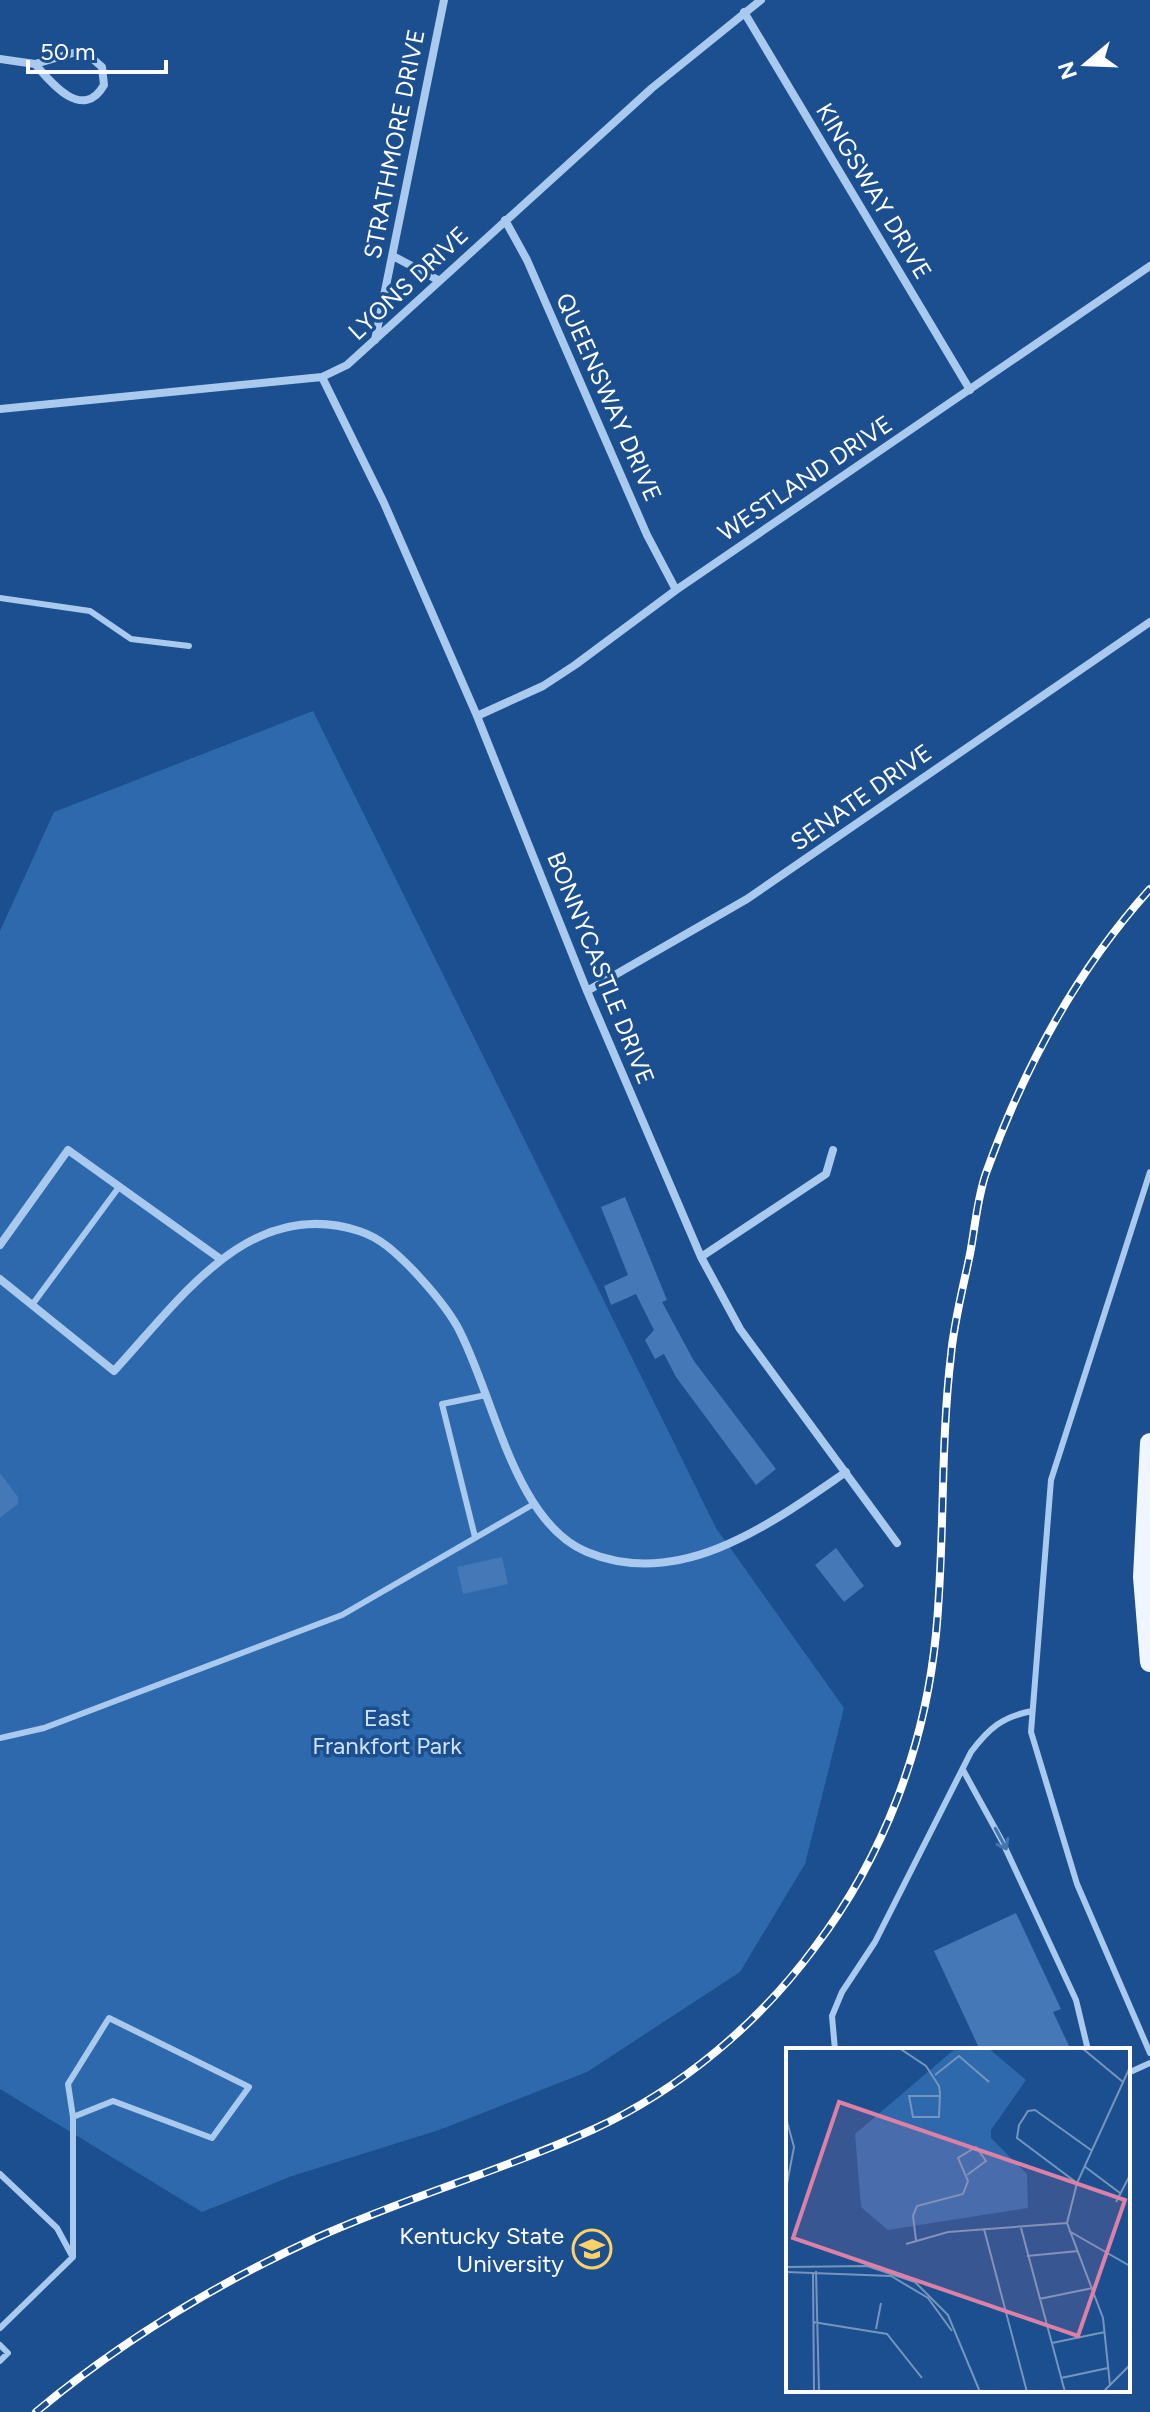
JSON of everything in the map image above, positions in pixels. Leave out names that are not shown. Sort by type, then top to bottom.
[{"type":"main road","points":[[1150,1443],[1143,1577],[1150,1662]]},
{"type":"street","name":"STRATHMORE DRIVE","points":[[375,343],[444,0]]},
{"type":"street","name":"LYONS DRIVE","points":[[0,409],[322,377],[347,365],[375,343],[438,280],[652,88],[761,0]]},
{"type":"street","name":"KINGSWAY DRIVE","points":[[744,12],[970,390]]},
{"type":"street","points":[[0,59],[35,64],[86,53],[102,67],[104,85],[92,99],[74,99],[64,94],[35,64]]},
{"type":"street","name":"QUEENSWAY DRIVE","points":[[505,220],[527,260],[647,535],[676,590]]},
{"type":"street","points":[[393,256],[438,280]]},
{"type":"street","name":"WESTLAND DRIVE","points":[[477,716],[543,686],[676,590],[1150,266]]},
{"type":"street","name":"BONNYCASTLE DRIVE","points":[[322,377],[384,503],[477,716],[587,991],[701,1257],[740,1329],[897,1543]]},
{"type":"street","name":"SENATE DRIVE","points":[[587,991],[747,899],[1150,622]]},
{"type":"street","points":[[0,1245],[68,1150],[219,1258]]},
{"type":"street","points":[[701,1257],[826,1174],[833,1150]]},
{"type":"street","points":[[0,1279],[114,1371],[219,1258],[283,1226],[312,1223],[349,1228],[374,1236],[430,1288],[457,1327],[532,1505],[585,1552],[626,1561],[670,1563],[733,1542],[770,1524],[846,1472]]},
{"type":"lane","points":[[0,598],[90,611],[131,639],[189,646]]},
{"type":"lane","points":[[1150,1172],[1051,1480],[1031,1732],[1077,1884],[1150,2053]]},
{"type":"lane","points":[[32,1305],[119,1187]]},
{"type":"lane","points":[[475,1537],[442,1404],[486,1395]]},
{"type":"lane","points":[[0,1738],[44,1728],[342,1615],[532,1505]]},
{"type":"lane","points":[[835,2048],[832,2016],[842,1992],[875,1942],[963,1770],[989,1728],[1007,1716],[1032,1711]]},
{"type":"lane","points":[[963,1770],[1002,1841],[1071,1987],[1086,2032],[1088,2048]]},
{"type":"lane","points":[[0,2328],[73,2257],[73,2117],[68,2084],[109,2018],[249,2087],[212,2138],[113,2101],[73,2117]]},
{"type":"lane","points":[[1130,2072],[1150,2063]]},
{"type":"lane","points":[[0,2174],[57,2228],[73,2257]]},
{"type":"lane","points":[[0,2345],[8,2353],[0,2361]]},
{"type":"green space","name":"East Frankfort Park","points":[[313,711],[716,1528],[844,1708],[805,1864],[740,1972],[587,2072],[439,2130],[292,2176],[202,2212],[0,2089],[0,931],[54,812]]},
{"type":"building","points":[[625,1197],[667,1300],[662,1302],[694,1361],[776,1469],[756,1485],[676,1377],[664,1354],[655,1359],[645,1340],[654,1330],[636,1294],[611,1305],[604,1286],[628,1275],[601,1207]]},
{"type":"building","points":[[0,1473],[18,1497],[18,1504],[0,1518]]},
{"type":"building","points":[[836,1548],[864,1586],[844,1602],[815,1565]]},
{"type":"building","points":[[502,1557],[508,1584],[463,1594],[457,1567]]},
{"type":"building","points":[[1016,1913],[1061,2009],[1053,2012],[1070,2048],[979,2048],[934,1951]]},
{"type":"railway","points":[[36,2412],[102,2361],[170,2316],[279,2256],[385,2209],[560,2144],[626,2113],[716,2052],[769,2002],[815,1947],[840,1912],[881,1838],[911,1759],[922,1718],[936,1634],[945,1425],[952,1343],[986,1173],[1017,1097],[1054,1023],[1099,953],[1150,889]]},
{"type":"place","name":"Kentucky State University","points":[[592,2249]]}]
